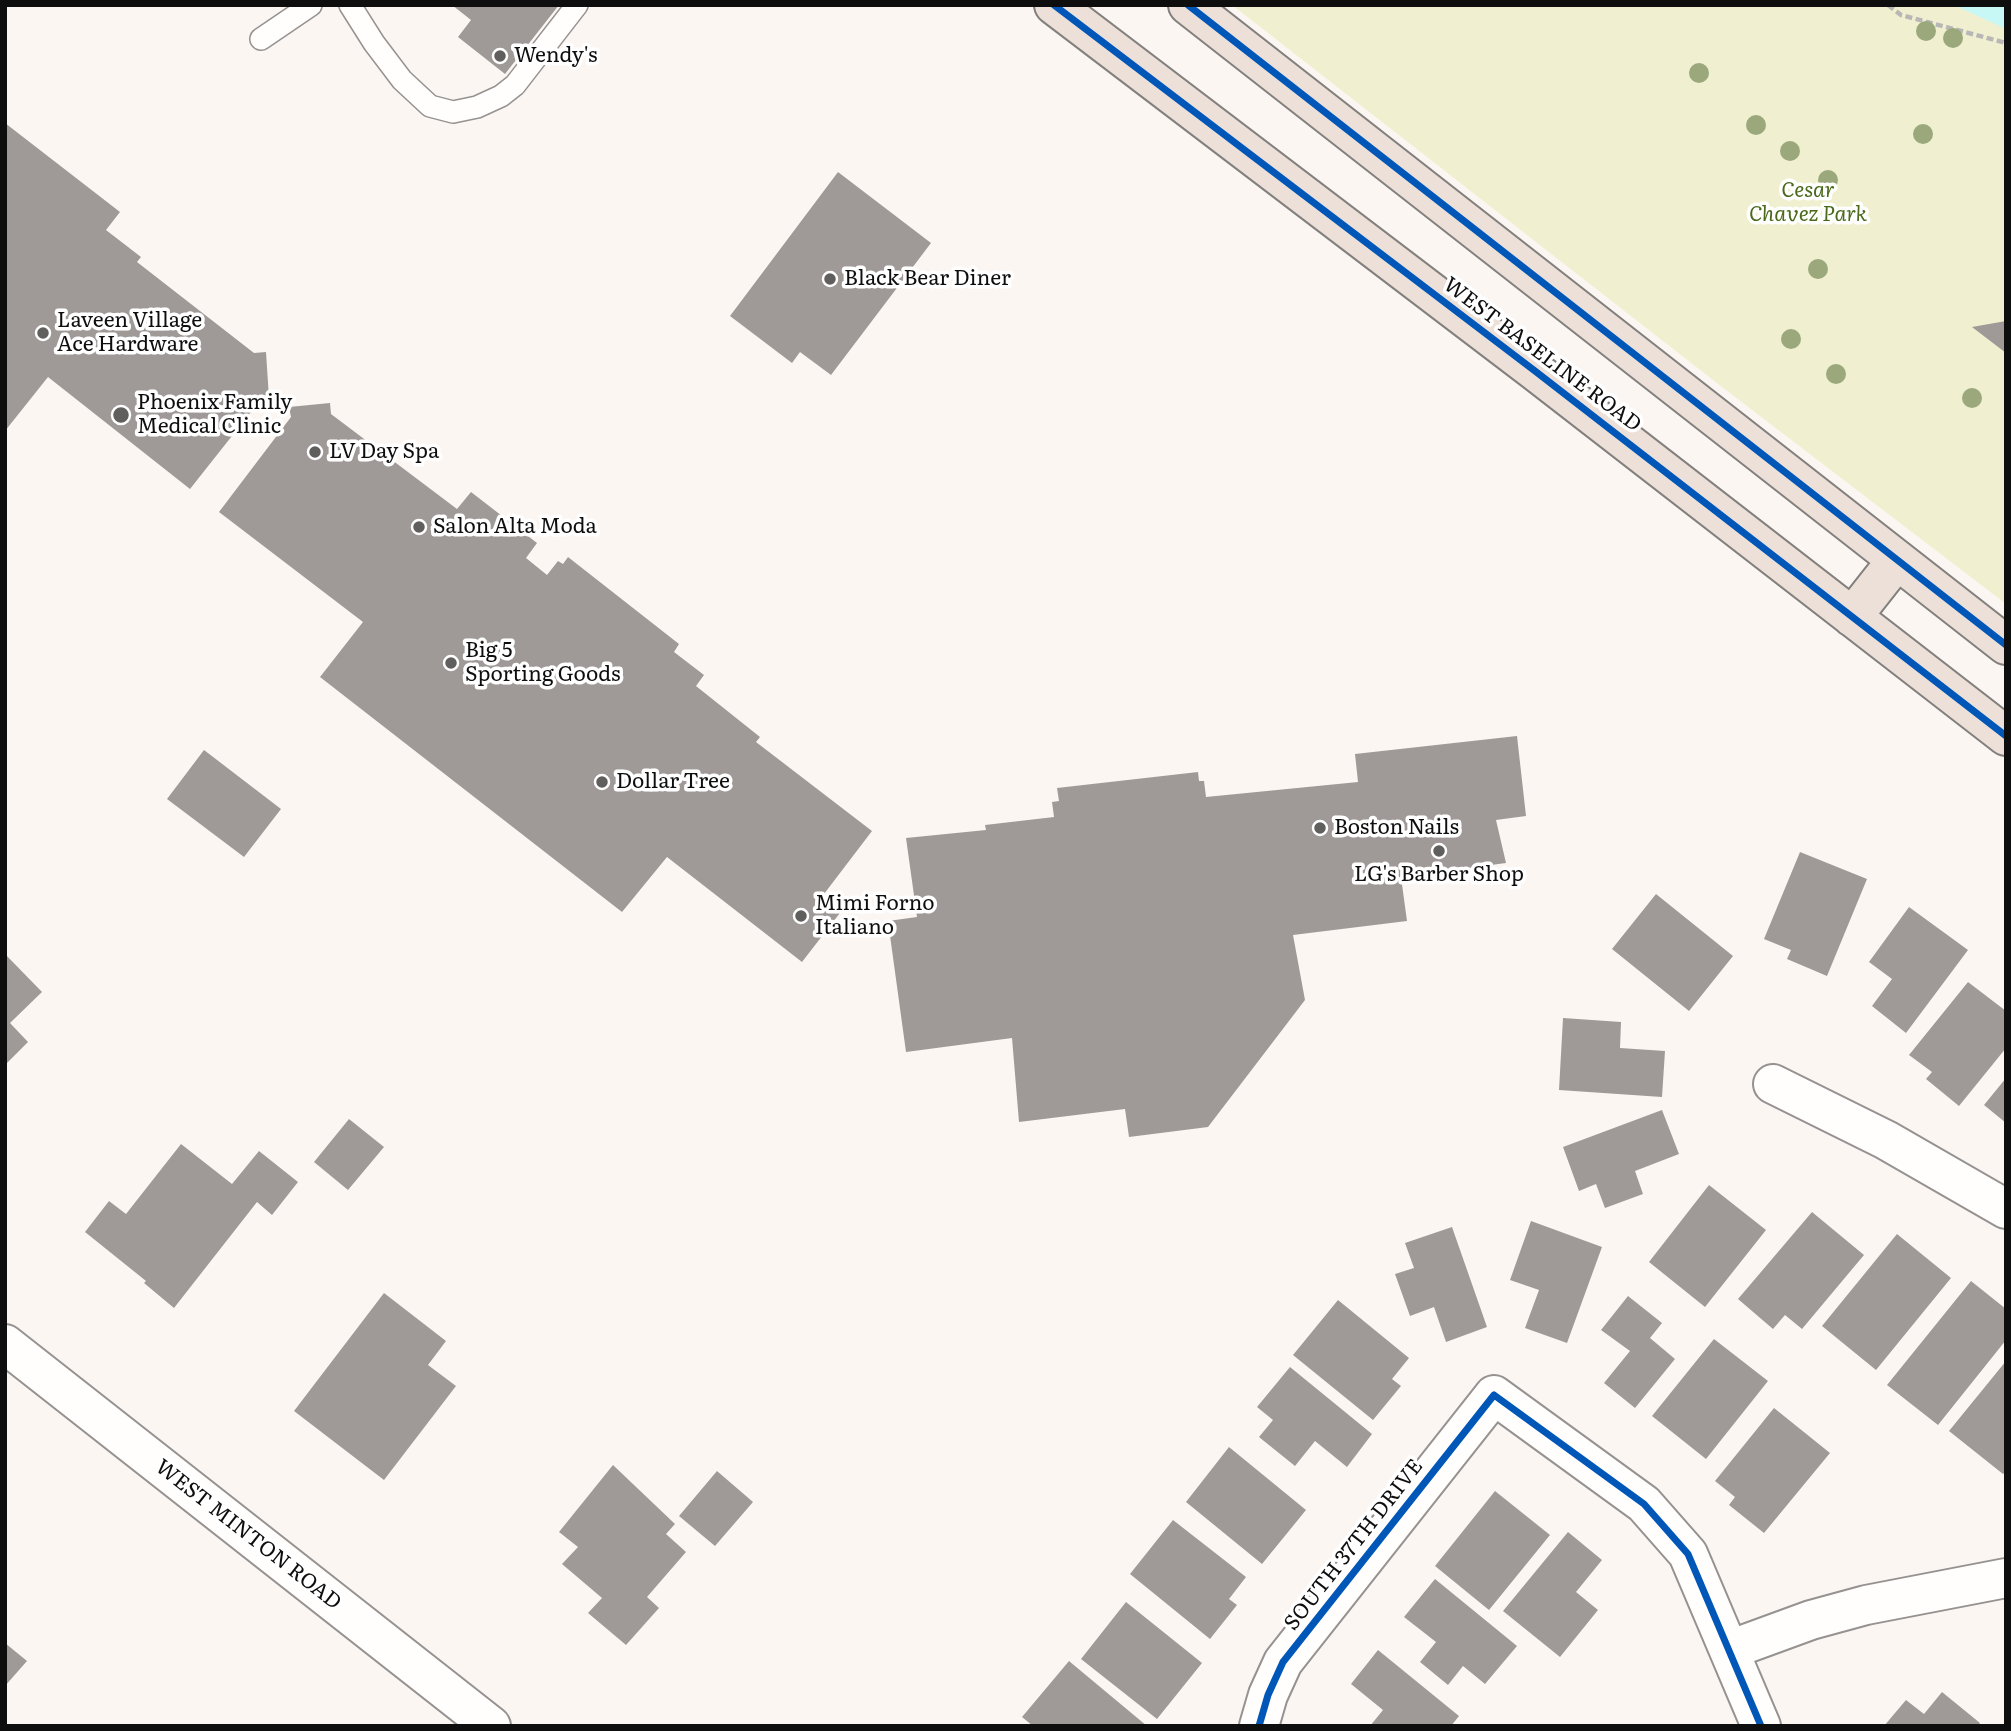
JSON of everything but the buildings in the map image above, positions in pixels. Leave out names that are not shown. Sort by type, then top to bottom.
[{"type":"main road","name":"WEST BASELINE ROAD","points":[[1054,5],[1524,363],[2006,736]]},
{"type":"main road","points":[[1188,5],[2006,645]]},
{"type":"main road","points":[[1852,617],[1896,560]]},
{"type":"street","points":[[1773,1084],[1886,1140],[2006,1209]]},
{"type":"street","name":"WEST MINTON ROAD","points":[[5,1344],[491,1726]]},
{"type":"street","name":"SOUTH 37TH DRIVE","points":[[1259,1726],[1268,1695],[1283,1662],[1494,1395],[1644,1504],[1688,1554],[1729,1650]]},
{"type":"street","points":[[1761,1726],[1729,1650],[1811,1620],[1855,1608],[2006,1578]]},
{"type":"lane","points":[[261,39],[312,5]]},
{"type":"lane","points":[[350,5],[402,80],[430,106],[453,112],[477,107],[501,96],[515,85],[578,5]]},
{"type":"path","points":[[1888,5],[1901,15],[2006,43]]},
{"type":"green space","name":"Cesar Chavez Park","points":[[1232,5],[2006,5],[2006,604],[1718,384]]},
{"type":"water","points":[[1954,5],[2006,5],[2006,29]]},
{"type":"cycle path","points":[[1054,5],[1535,371],[2006,736]]},
{"type":"cycle path","points":[[1188,5],[2006,645]]},
{"type":"cycle path","points":[[1259,1726],[1268,1695],[1283,1662],[1494,1395],[1644,1504],[1688,1554],[1761,1726]]},
{"type":"place","name":"Wendy's","points":[[500,56]]},
{"type":"place","name":"Black Bear Diner","points":[[830,279]]},
{"type":"place","name":"Laveen Village Ace Hardware","points":[[43,333]]},
{"type":"place","name":"Phoenix Family Medical Clinic","points":[[121,415]]},
{"type":"place","name":"LV Day Spa","points":[[315,452]]},
{"type":"place","name":"Salon Alta Moda","points":[[419,527]]},
{"type":"place","name":"Big 5 Sporting Goods","points":[[451,663]]},
{"type":"place","name":"Dollar Tree","points":[[602,782]]},
{"type":"place","name":"Boston Nails","points":[[1320,828]]},
{"type":"place","name":"LG's Barber Shop","points":[[1439,851]]},
{"type":"place","name":"Mimi Forno Italiano","points":[[801,916]]}]
